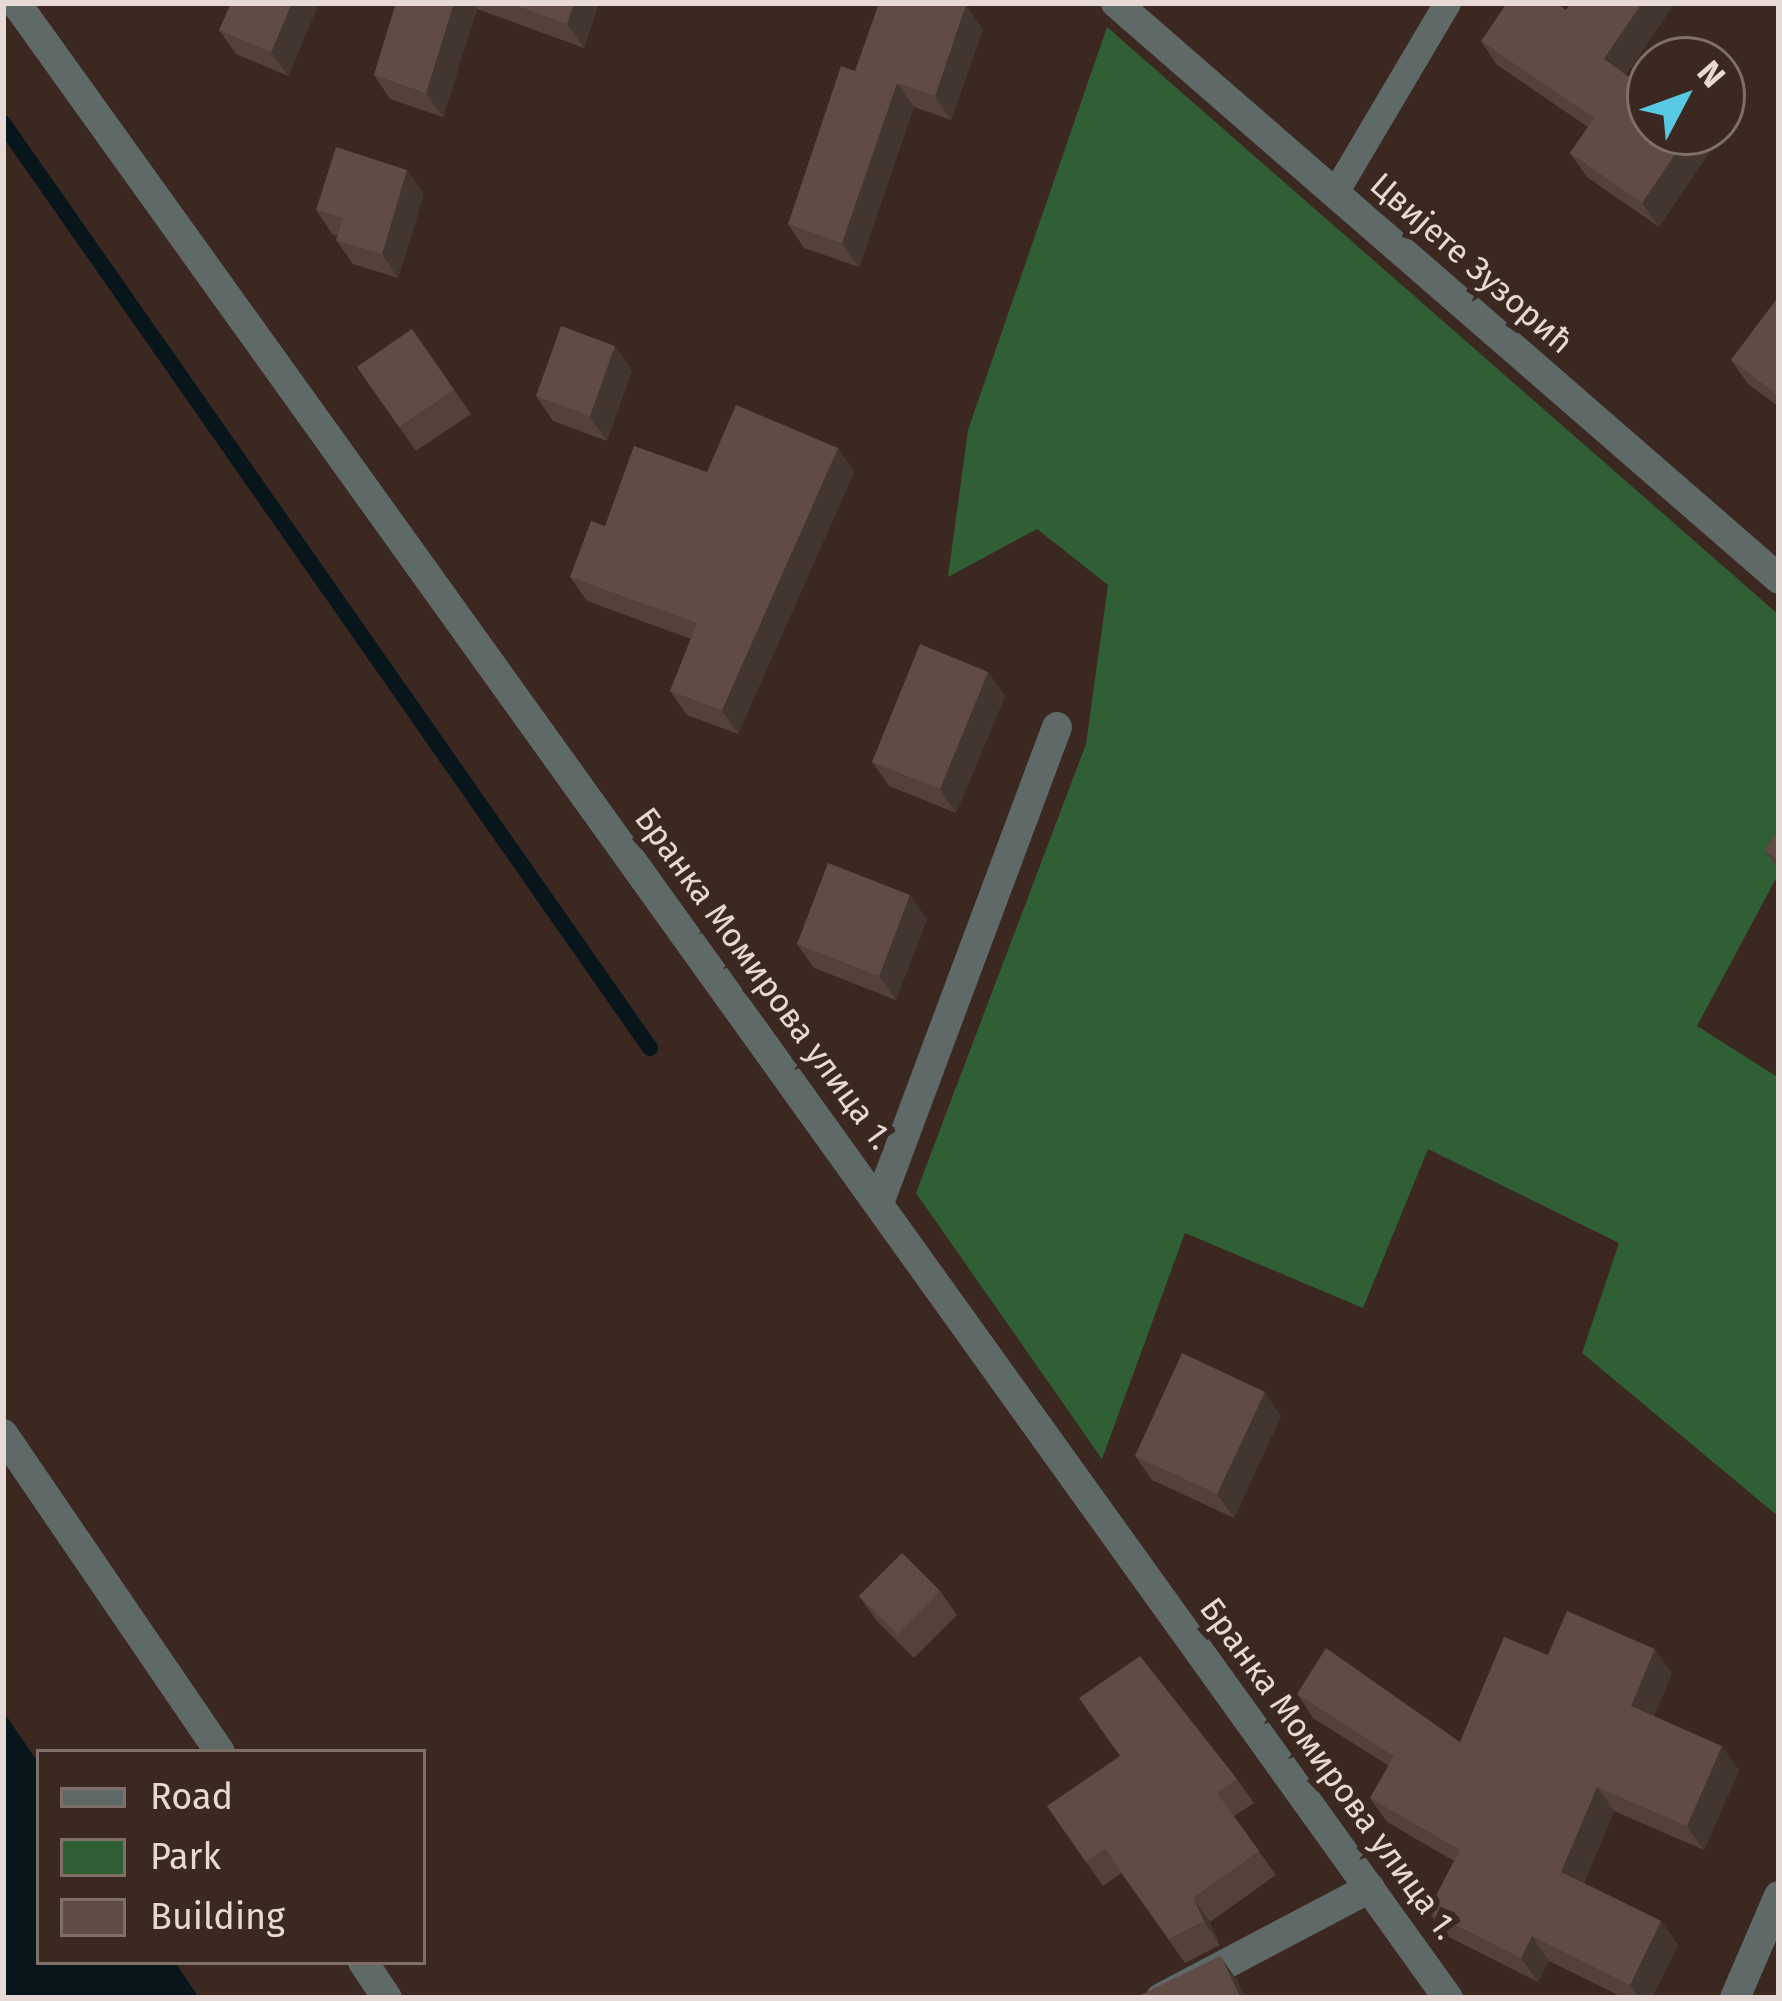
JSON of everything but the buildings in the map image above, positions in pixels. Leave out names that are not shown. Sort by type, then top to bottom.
[{"type":"street","name":"Бранка Момирова улица 1.","points":[[16,3],[1448,1998]]},
{"type":"street","name":"Цвијете Зузорић","points":[[1116,3],[1779,579]]},
{"type":"street","points":[[879,1203],[1057,727]]},
{"type":"street","points":[[3,1434],[218,1749]]},
{"type":"street","points":[[1161,1998],[1370,1888]]},
{"type":"street","points":[[1735,1998],[1779,1895]]},
{"type":"street","points":[[365,1965],[388,1998]]},
{"type":"lane","points":[[1334,194],[1447,3]]},
{"type":"green space","points":[[1107,27],[1779,615],[1779,873],[1697,1026],[1779,1078],[1779,1517],[1582,1353],[1619,1243],[1428,1149],[1363,1308],[1185,1233],[1102,1459],[916,1193],[1086,744],[1108,585],[1037,529],[948,577],[968,430]]},
{"type":"shaded area","points":[[3,1711],[36,1760],[36,1965],[177,1965],[199,1998],[3,1998]]},
{"type":"waterway","points":[[3,123],[650,1048]]}]
